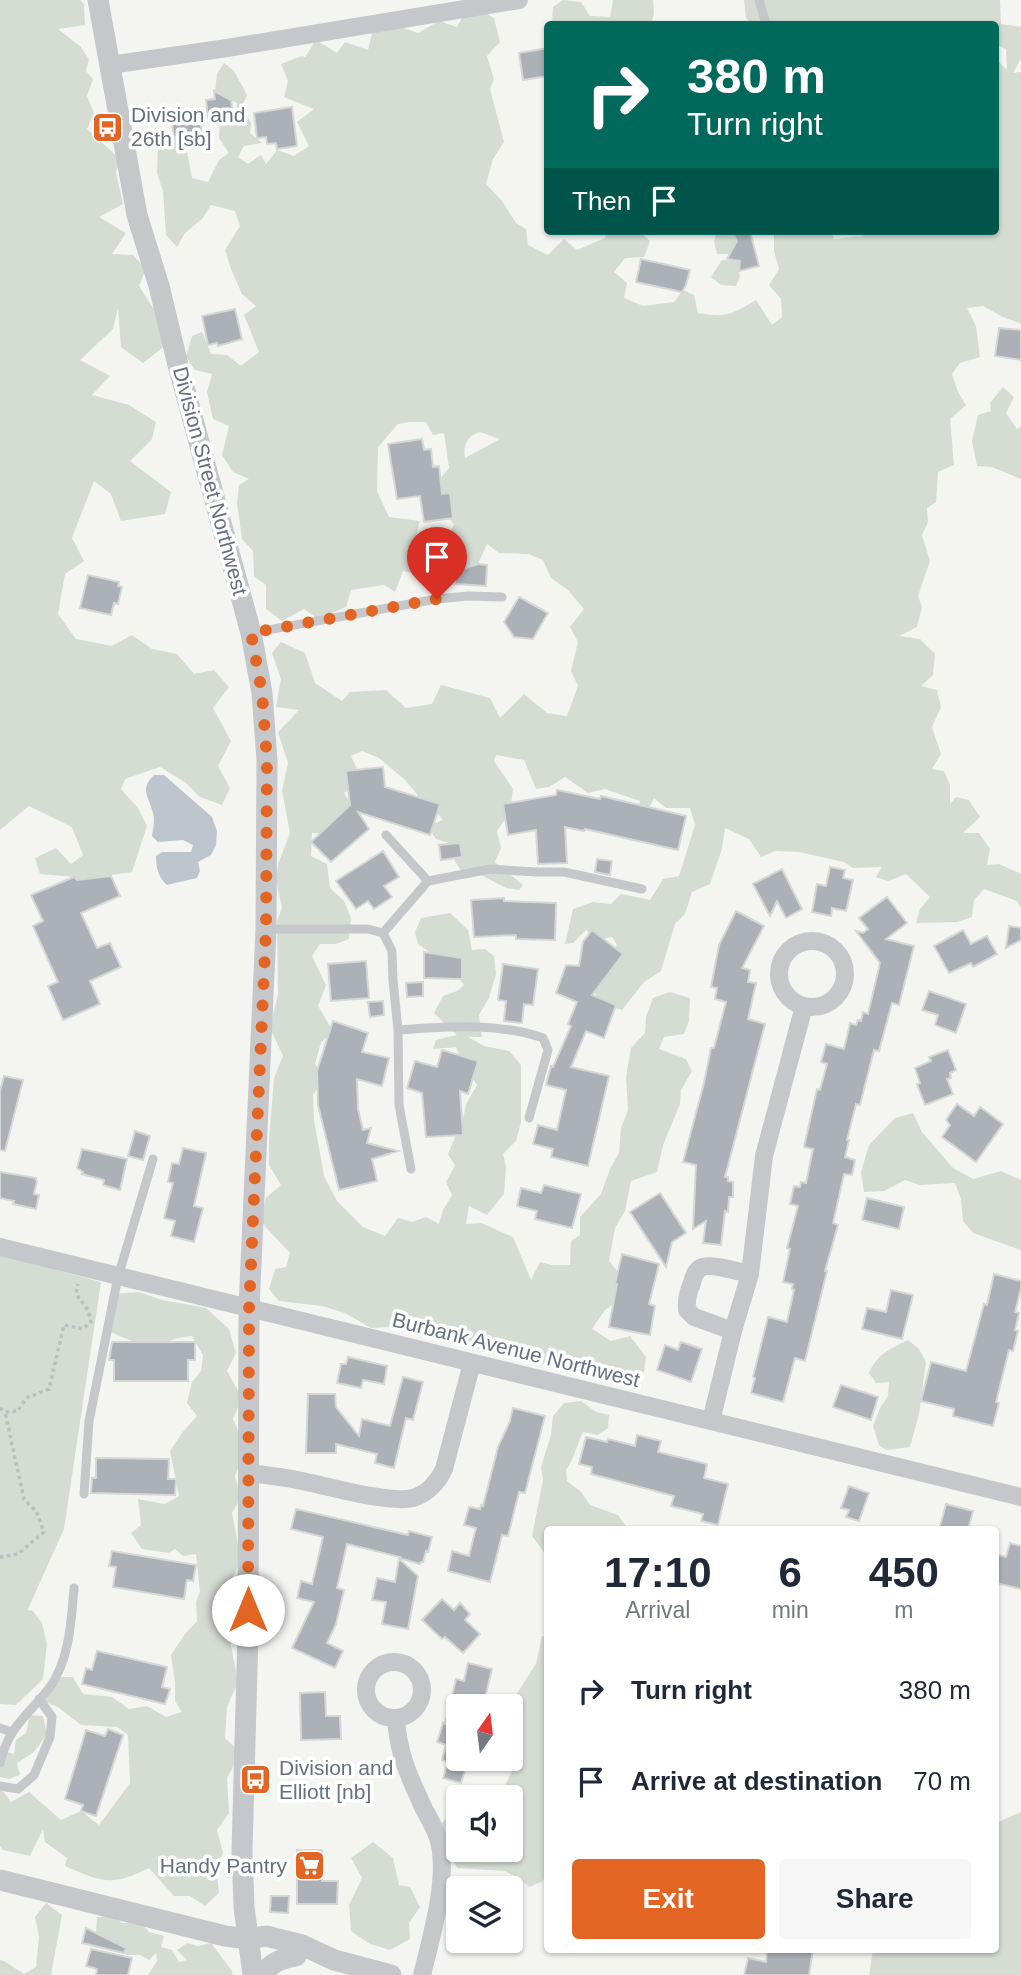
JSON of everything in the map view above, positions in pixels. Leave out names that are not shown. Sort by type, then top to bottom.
[{"type":"street","name":"Division Street Northwest","points":[[98,0],[137,215],[159,286],[181,378],[251,633],[262,693],[267,760],[266,929],[249,1309],[248,1633],[242,1851],[244,1907],[253,1975]]},
{"type":"street","points":[[110,65],[519,0]]},
{"type":"street","points":[[711,1421],[750,1274],[764,1156],[804,1006]]},
{"type":"street","name":"Burbank Avenue Northwest","points":[[0,1247],[1021,1497]]},
{"type":"street","points":[[733,1331],[694,1317],[687,1310],[686,1301],[690,1287],[701,1268],[709,1265],[750,1274]]},
{"type":"street","points":[[248,1472],[300,1480],[386,1499],[412,1498],[423,1494],[439,1480],[472,1363]]},
{"type":"street","points":[[396,1718],[397,1739],[405,1768],[438,1839],[441,1863],[442,1875],[422,1975]]},
{"type":"street","points":[[0,1880],[296,1956],[334,1960],[391,1975]]},
{"type":"street","points":[[248,1942],[266,1936],[302,1945],[334,1960]]},
{"type":"street","points":[[264,1975],[267,1969],[282,1959],[296,1956]]},
{"type":"lane","points":[[759,0],[765,21]]},
{"type":"lane","points":[[251,633],[437,599],[502,597]]},
{"type":"lane","points":[[386,835],[428,881]]},
{"type":"lane","points":[[383,933],[428,881],[490,869],[564,872],[642,889]]},
{"type":"lane","points":[[266,929],[368,929],[383,933],[392,951],[398,1030],[399,1105],[411,1169]]},
{"type":"lane","points":[[398,1030],[480,1027],[543,1038],[548,1050],[529,1118]]},
{"type":"lane","points":[[84,1494],[89,1422],[118,1277],[153,1159]]},
{"type":"lane","points":[[0,1762],[4,1747],[16,1725],[51,1686],[67,1650],[74,1588]]},
{"type":"lane","points":[[0,1786],[18,1789],[34,1775],[50,1737],[52,1717],[39,1699]]},
{"type":"lane","points":[[0,1728],[12,1732]]},
{"type":"path","points":[[5,1412],[18,1411],[26,1398],[49,1389],[64,1325],[83,1329],[91,1322],[88,1310],[76,1294],[83,1268]]},
{"type":"path","points":[[0,1408],[5,1412],[24,1499],[36,1511],[44,1532],[18,1554],[0,1557]]},
{"type":"shaded area","points":[[0,0],[80,0],[84,4],[85,25],[58,29],[80,46],[89,59],[86,71],[93,79],[87,96],[94,113],[87,129],[120,159],[116,173],[123,204],[99,217],[126,233],[112,254],[133,255],[146,269],[139,286],[155,311],[166,345],[143,363],[121,347],[118,308],[113,329],[80,360],[110,376],[92,395],[129,405],[156,422],[152,439],[130,461],[171,492],[165,514],[121,521],[111,494],[94,481],[72,538],[84,561],[65,574],[58,614],[76,639],[112,646],[132,635],[152,649],[177,654],[194,674],[214,670],[229,687],[213,708],[231,741],[218,766],[230,788],[222,805],[200,797],[186,783],[160,767],[125,779],[121,789],[138,808],[147,826],[132,872],[77,880],[74,877],[40,874],[35,858],[56,848],[71,864],[83,855],[72,827],[29,806],[0,830]]},
{"type":"shaded area","points":[[563,0],[581,2],[590,16],[610,17],[613,0],[653,0],[654,14],[652,21],[552,21],[553,7]]},
{"type":"shaded area","points":[[744,0],[1000,0],[1001,24],[1021,27],[1021,58],[1013,73],[1021,72],[1021,324],[983,306],[967,308],[976,326],[980,357],[960,363],[952,374],[966,405],[950,419],[954,465],[938,472],[936,502],[927,508],[928,522],[922,535],[930,561],[918,596],[922,607],[917,627],[899,636],[920,639],[935,654],[933,675],[921,686],[937,690],[941,707],[932,727],[941,754],[932,769],[944,771],[950,785],[950,804],[956,797],[969,800],[980,817],[963,833],[979,833],[990,849],[987,865],[999,864],[1021,874],[1021,908],[1017,901],[984,889],[974,900],[972,917],[957,922],[916,923],[920,909],[930,897],[906,874],[888,881],[876,877],[882,867],[853,868],[844,862],[799,852],[775,851],[761,857],[749,839],[725,828],[722,849],[710,884],[692,892],[685,914],[675,924],[661,971],[644,982],[622,1010],[601,1004],[593,989],[617,945],[612,937],[598,940],[586,930],[573,943],[565,944],[573,909],[593,902],[611,904],[621,894],[650,900],[663,879],[679,876],[695,825],[690,808],[666,808],[654,798],[642,822],[636,820],[640,801],[605,789],[588,793],[565,777],[549,787],[536,789],[524,760],[496,755],[494,761],[513,789],[510,812],[497,831],[501,848],[495,862],[523,885],[519,890],[506,888],[479,874],[465,877],[453,858],[455,845],[436,839],[427,826],[443,820],[434,809],[420,806],[417,794],[405,780],[379,758],[362,751],[351,756],[358,771],[357,784],[344,793],[356,811],[331,833],[312,833],[311,856],[327,864],[330,888],[344,901],[351,918],[349,939],[336,944],[320,944],[312,956],[326,985],[318,1006],[334,1033],[321,1042],[315,1064],[324,1078],[313,1095],[314,1120],[324,1176],[337,1201],[363,1227],[385,1236],[398,1218],[412,1222],[426,1217],[439,1224],[452,1195],[446,1182],[455,1166],[448,1154],[466,1104],[477,1085],[464,1066],[456,1047],[433,1049],[436,1040],[457,1035],[434,1013],[443,996],[464,985],[449,967],[454,958],[434,955],[418,944],[415,932],[421,918],[450,913],[468,930],[472,950],[485,949],[494,956],[496,974],[489,998],[479,1015],[482,1037],[468,1037],[484,1046],[509,1051],[521,1065],[521,1122],[516,1141],[503,1154],[506,1167],[504,1194],[487,1215],[469,1206],[466,1224],[481,1223],[513,1237],[531,1280],[540,1262],[570,1265],[571,1241],[580,1235],[580,1217],[601,1194],[619,1153],[621,1128],[628,1110],[626,1077],[631,1048],[645,1033],[646,1017],[653,998],[670,992],[690,998],[689,1021],[684,1034],[664,1037],[659,1049],[686,1059],[692,1071],[681,1090],[680,1104],[663,1145],[657,1172],[631,1181],[625,1211],[615,1228],[609,1261],[625,1281],[621,1299],[605,1310],[592,1329],[611,1341],[630,1336],[646,1357],[644,1372],[621,1379],[493,1354],[438,1334],[410,1334],[390,1327],[371,1328],[345,1313],[322,1306],[279,1301],[269,1289],[275,1269],[286,1267],[290,1253],[260,1221],[266,1198],[281,1185],[269,1165],[274,1078],[283,1056],[270,1028],[278,994],[277,921],[282,908],[276,880],[278,864],[290,833],[282,791],[288,763],[278,732],[299,710],[276,707],[281,679],[272,653],[281,642],[305,653],[315,683],[342,701],[350,692],[386,690],[406,708],[432,704],[441,685],[490,698],[500,718],[524,694],[547,713],[567,716],[578,686],[571,671],[578,642],[570,627],[584,609],[568,590],[551,578],[543,560],[528,554],[499,553],[487,544],[478,564],[432,577],[403,571],[395,592],[384,585],[351,590],[346,607],[318,619],[304,609],[282,621],[266,609],[266,585],[254,576],[253,551],[242,539],[237,503],[239,485],[249,479],[233,472],[222,455],[229,426],[213,419],[207,392],[212,374],[195,370],[186,357],[192,336],[202,332],[211,354],[227,355],[241,366],[259,352],[244,315],[256,306],[242,294],[225,250],[240,226],[235,211],[211,205],[202,219],[185,233],[177,247],[166,235],[163,191],[157,173],[158,145],[183,131],[192,178],[208,182],[219,160],[229,153],[219,138],[220,118],[236,115],[237,103],[215,92],[217,74],[224,63],[234,71],[247,95],[242,106],[251,123],[250,133],[262,143],[244,146],[238,157],[248,164],[261,155],[266,164],[277,150],[294,156],[309,146],[297,122],[314,109],[284,97],[288,81],[281,64],[305,57],[316,40],[337,53],[345,42],[368,50],[379,19],[418,33],[439,21],[457,27],[470,3],[494,18],[500,42],[487,56],[494,79],[490,89],[504,142],[493,159],[486,184],[502,201],[516,223],[526,229],[528,245],[548,255],[564,239],[577,250],[605,238],[606,235],[643,235],[650,241],[644,257],[625,258],[614,272],[627,283],[624,298],[643,306],[674,302],[683,290],[694,295],[698,313],[715,315],[734,312],[756,300],[772,325],[782,317],[781,299],[769,285],[779,269],[774,251],[774,235],[833,235],[834,239],[862,235],[999,235],[999,62],[1007,70],[1006,49],[999,46],[999,21],[748,21]],"holes":[[[426,422],[433,435],[444,433],[449,468],[438,481],[440,509],[454,524],[446,541],[415,539],[420,521],[389,517],[377,491],[378,447],[398,424]],[[480,432],[500,439],[465,458],[467,442],[472,436]]]},
{"type":"shaded area","points":[[716,235],[734,235],[737,241],[729,254],[717,254],[714,242]]},
{"type":"shaded area","points":[[722,260],[740,261],[740,277],[736,286],[721,285],[711,277]]},
{"type":"shaded area","points":[[1003,387],[1014,397],[1006,413],[1017,429],[1021,426],[1021,479],[992,467],[977,466],[972,441],[978,415],[991,411],[990,403]]},
{"type":"shaded area","points":[[154,775],[164,775],[212,817],[217,831],[216,845],[211,855],[198,862],[200,871],[197,878],[167,885],[157,868],[156,856],[162,852],[191,852],[193,845],[183,840],[158,842],[152,836],[154,816],[146,789]]},
{"type":"shaded area","points":[[913,1113],[922,1132],[953,1168],[973,1179],[1001,1171],[1021,1180],[1021,1250],[973,1233],[963,1221],[961,1199],[955,1183],[920,1185],[905,1180],[884,1191],[864,1192],[861,1172],[869,1145],[895,1118]]},
{"type":"shaded area","points":[[0,1255],[101,1282],[64,1529],[28,1609],[32,1610],[42,1623],[47,1644],[43,1679],[16,1705],[0,1704]]},
{"type":"shaded area","points":[[139,1292],[162,1300],[206,1308],[229,1329],[236,1353],[227,1371],[242,1398],[233,1419],[246,1448],[235,1476],[241,1497],[232,1513],[241,1560],[229,1585],[232,1610],[228,1630],[238,1682],[227,1707],[225,1738],[241,1753],[227,1778],[229,1813],[217,1830],[223,1853],[216,1868],[219,1893],[205,1906],[190,1896],[174,1896],[149,1868],[125,1878],[107,1880],[88,1876],[65,1866],[67,1858],[45,1842],[43,1829],[30,1856],[3,1850],[0,1846],[0,1787],[11,1802],[29,1792],[61,1820],[81,1811],[99,1825],[130,1783],[128,1735],[117,1727],[81,1725],[58,1707],[45,1702],[58,1677],[73,1677],[83,1694],[112,1697],[129,1709],[147,1706],[166,1717],[182,1712],[175,1701],[171,1655],[197,1621],[196,1602],[200,1592],[196,1554],[183,1556],[175,1549],[169,1553],[142,1549],[131,1533],[141,1525],[138,1499],[165,1504],[179,1496],[170,1451],[197,1416],[187,1403],[192,1382],[201,1371],[203,1355],[192,1336],[149,1347],[104,1327],[110,1294]]},
{"type":"shaded area","points":[[908,1340],[919,1349],[926,1362],[919,1414],[910,1447],[886,1450],[879,1445],[873,1426],[888,1396],[889,1382],[876,1383],[869,1373],[880,1357]]},
{"type":"shaded area","points":[[581,1401],[596,1412],[609,1415],[608,1428],[598,1435],[583,1432],[566,1470],[567,1481],[581,1492],[590,1505],[618,1515],[626,1526],[544,1526],[544,1552],[532,1536],[543,1480],[541,1467],[551,1435],[553,1416],[564,1403]]},
{"type":"shaded area","points":[[544,1636],[544,1879],[529,1887],[523,1882],[523,1876],[514,1876],[505,1871],[457,1868],[455,1862],[523,1862],[523,1785],[505,1785],[512,1771],[523,1771],[523,1694],[517,1693],[536,1664]]},
{"type":"shaded area","points":[[30,1715],[43,1716],[47,1734],[34,1752],[17,1763],[20,1775],[9,1779],[0,1777],[0,1750],[14,1754],[16,1740],[26,1733]]},
{"type":"shaded area","points":[[1021,1812],[1021,1975],[869,1975],[873,1953],[999,1953],[999,1822]]},
{"type":"shaded area","points":[[446,1819],[446,1841],[445,1839],[442,1823]]},
{"type":"shaded area","points":[[373,1842],[393,1858],[399,1885],[410,1887],[420,1907],[409,1923],[410,1939],[390,1950],[370,1944],[351,1931],[349,1905],[362,1878],[351,1858]]},
{"type":"shaded area","points":[[46,1903],[62,1915],[51,1975],[0,1975],[0,1960],[24,1974],[36,1967],[39,1937],[35,1917]]},
{"type":"shaded area","points":[[97,1917],[114,1917],[122,1923],[141,1923],[149,1932],[164,1936],[161,1947],[172,1950],[179,1962],[187,1960],[177,1950],[187,1943],[198,1946],[211,1943],[233,1975],[148,1975],[157,1961],[156,1953],[149,1960],[140,1955],[127,1955],[119,1947],[107,1945],[102,1936],[96,1933]]},
{"type":"building","points":[[544,49],[544,77],[523,80],[519,53]]},
{"type":"building","points":[[214,91],[231,100],[233,116],[208,118],[206,100],[215,99]]},
{"type":"building","points":[[292,107],[297,146],[277,149],[276,143],[267,144],[266,137],[257,138],[254,113]]},
{"type":"building","points":[[199,109],[202,134],[174,137],[170,112]]},
{"type":"building","points":[[734,235],[751,235],[759,266],[739,271],[740,261],[727,259],[737,241]]},
{"type":"building","points":[[641,259],[690,270],[682,292],[636,282]]},
{"type":"building","points":[[235,309],[242,339],[218,346],[217,343],[208,345],[202,316]]},
{"type":"building","points":[[999,328],[1021,330],[1021,360],[995,356]]},
{"type":"building","points":[[422,439],[424,450],[431,449],[433,467],[439,466],[442,494],[450,493],[453,518],[424,522],[420,496],[397,499],[388,444]]},
{"type":"building","points":[[478,564],[487,565],[486,586],[455,584],[456,571]]},
{"type":"building","points":[[88,575],[119,582],[118,586],[122,587],[118,604],[114,603],[111,615],[80,608]]},
{"type":"building","points":[[519,597],[548,613],[533,639],[514,637],[504,622]]},
{"type":"building","points":[[383,767],[385,787],[440,804],[430,835],[358,812],[369,829],[331,862],[311,842],[350,805],[346,771]]},
{"type":"building","points":[[557,790],[600,799],[601,796],[686,816],[678,850],[565,827],[567,863],[538,864],[536,830],[508,835],[503,804],[556,795]]},
{"type":"building","points":[[460,843],[462,857],[441,860],[439,845]]},
{"type":"building","points":[[383,851],[399,877],[384,886],[392,897],[374,909],[368,901],[356,909],[336,881]]},
{"type":"building","points":[[597,859],[612,861],[610,875],[595,872]]},
{"type":"building","points":[[830,867],[845,870],[843,878],[853,880],[846,911],[832,908],[831,916],[812,912],[817,884],[826,886]]},
{"type":"building","points":[[782,869],[802,909],[786,918],[777,901],[770,916],[753,884]]},
{"type":"building","points":[[111,876],[120,896],[81,913],[97,948],[110,943],[121,967],[90,981],[100,1004],[63,1020],[48,986],[58,982],[33,926],[43,921],[31,895],[74,877],[77,880]]},
{"type":"building","points":[[887,897],[907,923],[886,939],[914,946],[899,1005],[892,1003],[879,1051],[874,1050],[860,1105],[856,1104],[845,1157],[855,1160],[852,1175],[844,1174],[833,1223],[838,1225],[805,1361],[795,1358],[783,1402],[751,1393],[755,1378],[753,1377],[768,1317],[787,1322],[794,1290],[793,1284],[783,1282],[790,1249],[787,1248],[798,1206],[790,1204],[794,1186],[800,1187],[801,1182],[806,1183],[813,1149],[804,1147],[817,1089],[820,1090],[827,1064],[821,1062],[826,1044],[844,1049],[850,1023],[856,1025],[858,1020],[861,1021],[863,1012],[868,1014],[880,963],[856,931],[863,933],[868,929],[859,918]]},
{"type":"building","points":[[504,898],[504,901],[556,903],[555,940],[516,939],[516,935],[474,937],[471,900]]},
{"type":"building","points":[[736,911],[764,926],[742,968],[750,970],[748,982],[756,983],[748,1019],[765,1024],[725,1177],[733,1182],[733,1197],[729,1197],[728,1212],[725,1211],[721,1245],[703,1243],[706,1221],[693,1229],[696,1165],[683,1162],[711,1048],[714,1048],[726,1002],[715,999],[717,988],[711,987],[719,945]]},
{"type":"building","points":[[1009,926],[1021,928],[1021,940],[1006,948]]},
{"type":"building","points":[[592,930],[623,954],[592,995],[616,1005],[604,1038],[586,1031],[571,1067],[609,1076],[588,1166],[551,1157],[553,1149],[533,1144],[538,1125],[557,1130],[566,1090],[546,1085],[551,1066],[553,1067],[571,1026],[568,1024],[577,1002],[556,993],[566,965],[579,966],[583,942]]},
{"type":"building","points":[[963,930],[971,944],[987,936],[997,954],[973,967],[971,963],[949,973],[934,946]]},
{"type":"building","points":[[424,952],[462,958],[462,979],[424,978]]},
{"type":"building","points":[[366,961],[369,998],[331,1001],[328,964]]},
{"type":"building","points":[[503,964],[538,969],[533,1005],[524,1004],[522,1023],[504,1021],[506,1001],[498,1000]]},
{"type":"building","points":[[423,982],[423,996],[407,997],[406,983]]},
{"type":"building","points":[[929,991],[966,1004],[956,1033],[935,1025],[938,1015],[922,1010]]},
{"type":"building","points":[[383,1001],[384,1015],[370,1017],[368,1002]]},
{"type":"building","points":[[333,1021],[368,1033],[362,1052],[389,1058],[382,1086],[357,1079],[358,1109],[363,1130],[371,1128],[367,1143],[398,1151],[372,1159],[377,1181],[339,1190],[318,1105],[317,1071]]},
{"type":"building","points":[[442,1050],[478,1061],[468,1094],[460,1091],[463,1135],[426,1137],[422,1093],[407,1088],[415,1061],[437,1067]]},
{"type":"building","points":[[948,1050],[956,1070],[950,1073],[951,1078],[947,1079],[953,1094],[925,1105],[917,1084],[920,1083],[915,1068],[931,1061],[929,1057]]},
{"type":"building","points":[[4,1076],[23,1080],[5,1151],[0,1150],[0,1091]]},
{"type":"building","points":[[957,1104],[974,1116],[980,1107],[1003,1124],[976,1162],[942,1137],[950,1125],[946,1120]]},
{"type":"building","points":[[135,1131],[150,1136],[143,1160],[128,1156]]},
{"type":"building","points":[[183,1148],[206,1153],[194,1206],[203,1208],[194,1242],[171,1236],[175,1221],[164,1218],[173,1183],[168,1182],[172,1163],[179,1164]]},
{"type":"building","points":[[82,1149],[127,1159],[120,1190],[103,1185],[104,1180],[82,1174],[77,1168]]},
{"type":"building","points":[[0,1172],[36,1178],[34,1194],[39,1195],[36,1209],[0,1198]]},
{"type":"building","points":[[544,1185],[581,1194],[572,1228],[535,1219],[537,1211],[517,1206],[521,1188],[541,1193]]},
{"type":"building","points":[[660,1193],[686,1233],[672,1242],[666,1267],[630,1212]]},
{"type":"building","points":[[867,1198],[904,1207],[899,1229],[862,1220]]},
{"type":"building","points":[[622,1254],[659,1264],[649,1304],[655,1306],[650,1335],[609,1327]]},
{"type":"building","points":[[994,1274],[1021,1281],[1021,1288],[1015,1312],[1019,1313],[1015,1330],[1018,1331],[1013,1351],[1009,1350],[993,1426],[953,1416],[954,1409],[921,1401],[931,1362],[966,1371]]},
{"type":"building","points":[[891,1290],[913,1295],[902,1339],[862,1329],[867,1308],[886,1312]]},
{"type":"building","points":[[112,1342],[195,1342],[195,1360],[188,1360],[188,1381],[114,1381],[114,1360],[109,1360]]},
{"type":"building","points":[[681,1342],[702,1349],[691,1382],[657,1370],[665,1345],[678,1350]]},
{"type":"building","points":[[348,1357],[387,1366],[384,1384],[363,1380],[361,1388],[337,1383],[341,1364],[346,1364]]},
{"type":"building","points":[[403,1377],[423,1382],[413,1420],[406,1418],[394,1468],[375,1463],[377,1454],[336,1444],[336,1453],[306,1453],[308,1394],[335,1394],[336,1407],[359,1436],[362,1419],[390,1426]]},
{"type":"building","points":[[841,1385],[878,1397],[871,1420],[833,1407]]},
{"type":"building","points":[[513,1408],[545,1416],[525,1493],[519,1492],[508,1536],[502,1535],[490,1582],[448,1571],[452,1551],[469,1556],[476,1528],[464,1525],[469,1507],[480,1509],[481,1505],[483,1506],[498,1447]]},
{"type":"building","points":[[637,1435],[661,1441],[658,1452],[707,1464],[704,1478],[728,1484],[718,1525],[701,1521],[703,1514],[671,1506],[674,1496],[591,1474],[592,1467],[579,1464],[586,1437],[635,1446]]},
{"type":"building","points":[[96,1458],[169,1459],[168,1479],[176,1479],[175,1495],[91,1493],[92,1478],[96,1478]]},
{"type":"building","points":[[849,1486],[869,1493],[859,1521],[846,1517],[849,1510],[841,1508]]},
{"type":"building","points":[[946,1504],[973,1511],[969,1526],[940,1526]]},
{"type":"building","points":[[296,1509],[408,1535],[409,1531],[432,1537],[428,1552],[426,1551],[420,1564],[347,1544],[337,1588],[344,1590],[336,1624],[327,1643],[343,1651],[335,1668],[292,1648],[314,1602],[297,1598],[301,1581],[312,1584],[323,1537],[291,1529]]},
{"type":"building","points":[[1010,1543],[1021,1546],[1021,1589],[999,1584],[999,1555],[1006,1557]]},
{"type":"building","points":[[112,1551],[196,1565],[193,1581],[187,1580],[184,1599],[113,1587],[116,1567],[109,1566]]},
{"type":"building","points":[[399,1559],[418,1576],[408,1629],[382,1624],[386,1602],[372,1600],[377,1578],[395,1582]]},
{"type":"building","points":[[442,1599],[454,1610],[460,1603],[470,1614],[465,1620],[480,1634],[463,1653],[445,1637],[442,1639],[422,1620]]},
{"type":"building","points":[[97,1651],[167,1667],[162,1687],[170,1689],[165,1704],[82,1684],[86,1668],[92,1670]]},
{"type":"building","points":[[468,1663],[492,1669],[486,1694],[452,1694],[456,1679],[464,1681]]},
{"type":"building","points":[[325,1692],[326,1716],[340,1716],[341,1739],[301,1740],[300,1693]]},
{"type":"building","points":[[446,1720],[446,1745],[437,1742],[443,1723],[445,1724]]},
{"type":"building","points":[[108,1729],[123,1735],[96,1816],[81,1811],[83,1805],[65,1799],[86,1730],[105,1736]]},
{"type":"building","points":[[446,1745],[446,1761],[442,1760]]},
{"type":"building","points":[[446,1768],[446,1771],[465,1771],[461,1783],[443,1778]]},
{"type":"building","name":"Handy Pantry","points":[[297,1850],[322,1850],[322,1881],[338,1881],[337,1904],[297,1904]]},
{"type":"building","points":[[271,1896],[289,1896],[288,1913],[270,1912]]},
{"type":"building","points":[[86,1928],[126,1948],[124,1953],[82,1943]]},
{"type":"building","points":[[91,1949],[132,1958],[128,1975],[96,1975],[97,1969],[86,1966]]},
{"type":"building","points":[[767,1953],[813,1953],[809,1975],[744,1975],[748,1958],[766,1962]]},
{"type":"place","name":"Division and 26th [sb]","points":[[108,127]]},
{"type":"place","name":"Division and Elliott [nb]","points":[[256,1780]]},
{"type":"place","name":"Handy Pantry","points":[[310,1866]]},
{"type":"route","points":[[248,1610],[249,1309],[266,929],[267,760],[262,693],[251,633],[437,599]]}]
